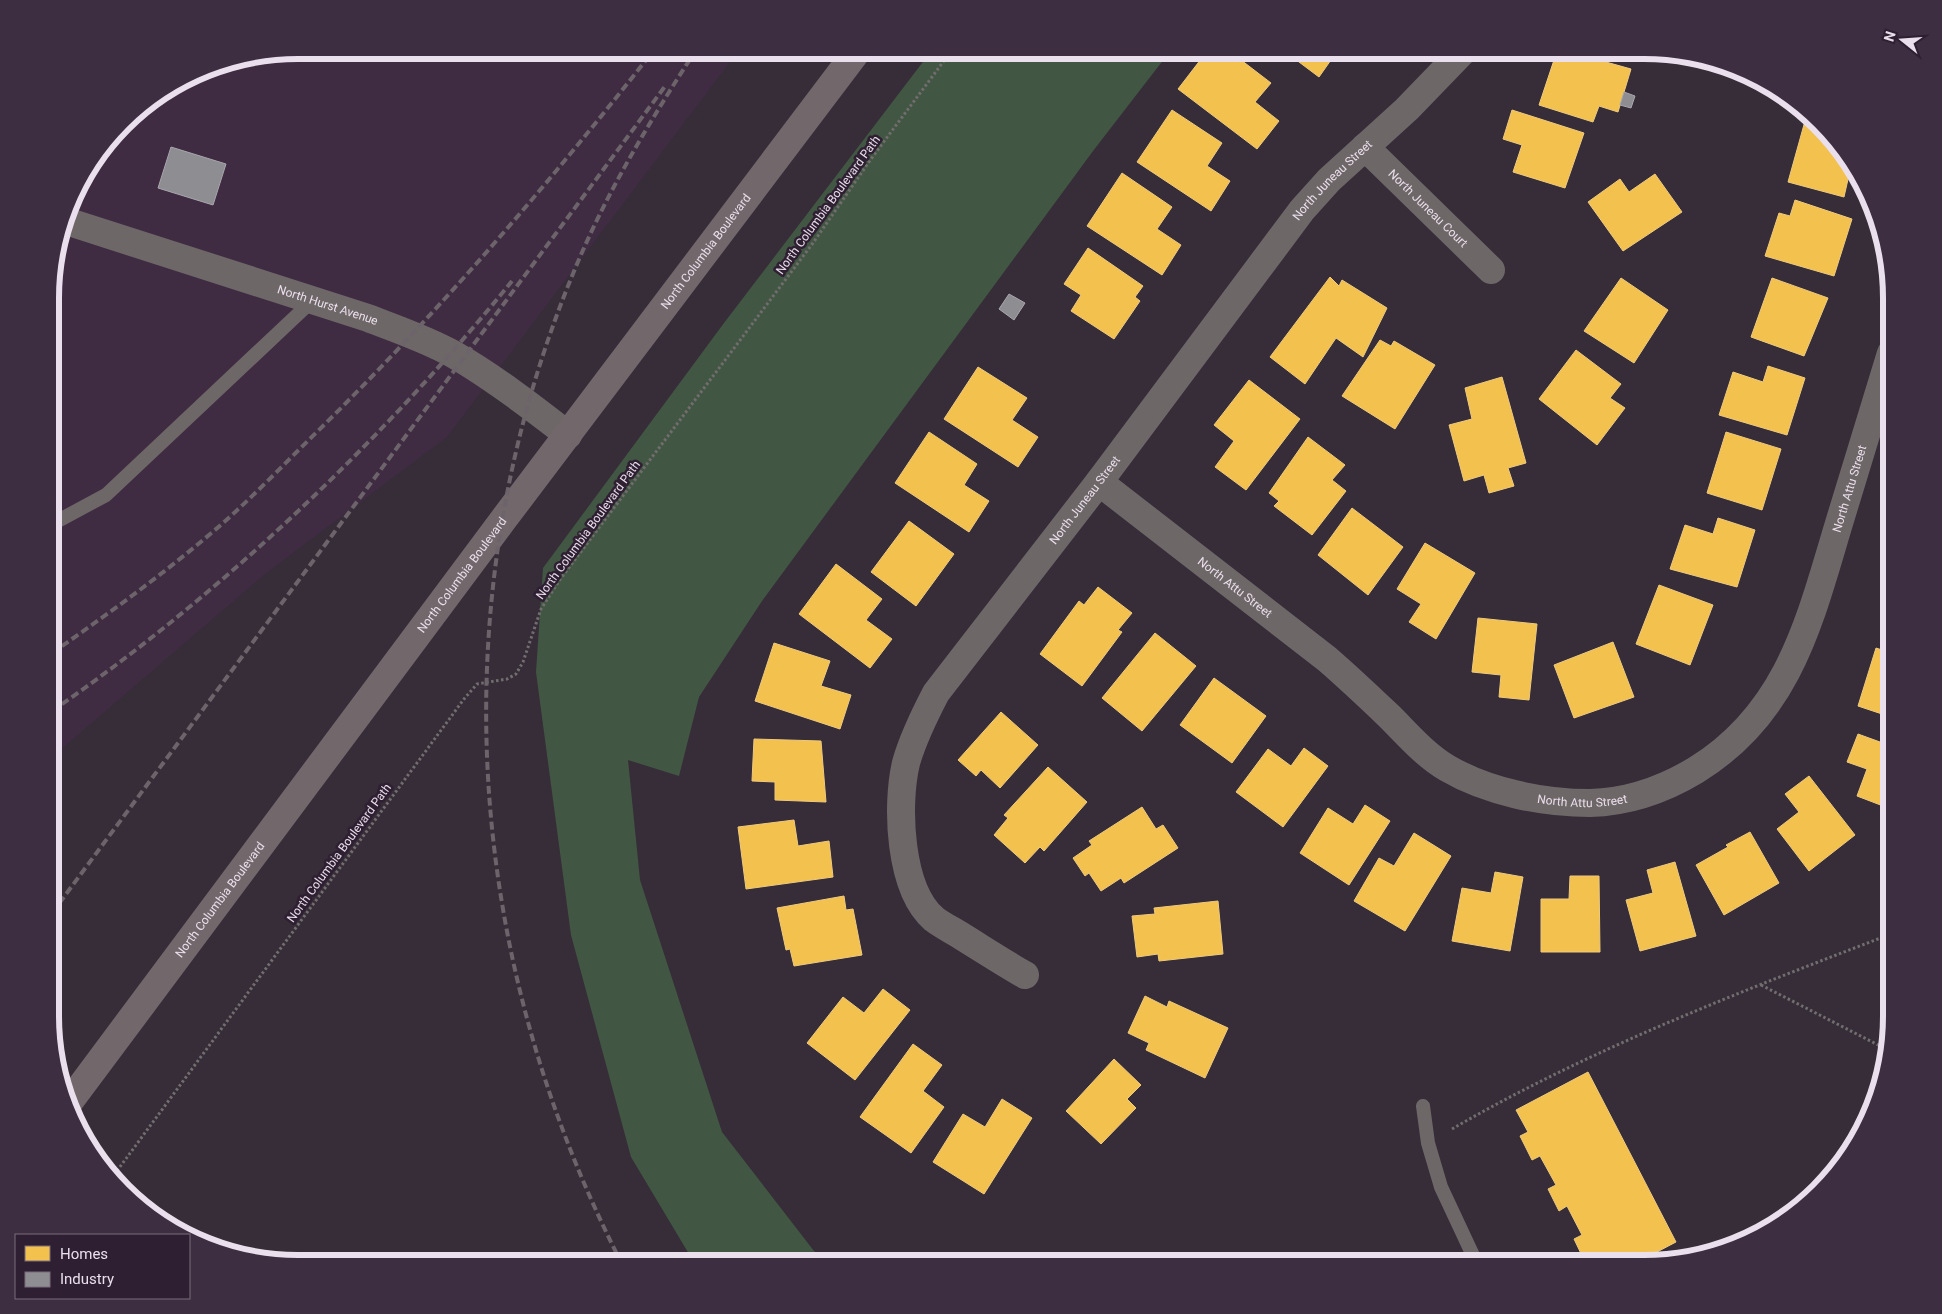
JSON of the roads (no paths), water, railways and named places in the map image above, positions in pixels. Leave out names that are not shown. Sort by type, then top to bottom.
[{"type":"main road","name":"North Columbia Boulevard","points":[[73,1097],[851,59]]},
{"type":"street","name":"North Juneau Street","points":[[1025,975],[934,918],[918,898],[910,877],[902,838],[901,796],[906,764],[916,733],[936,693],[1099,482],[1302,210],[1329,180],[1455,59]]},
{"type":"street","name":"North Juneau Court","points":[[1365,147],[1491,270]]},
{"type":"street","name":"North Hurst Avenue","points":[[71,222],[368,318],[452,353],[528,404],[568,435]]},
{"type":"street","name":"North Attu Street","points":[[1099,482],[1327,659],[1358,686],[1427,754],[1448,768],[1480,783],[1509,792],[1550,800],[1608,802],[1638,797],[1674,783],[1708,763],[1738,738],[1768,705],[1790,667],[1811,617],[1883,381]]},
{"type":"lane","points":[[59,520],[106,495],[313,300]]},
{"type":"lane","points":[[1423,1106],[1428,1143],[1440,1187],[1473,1255]]},
{"type":"railway","points":[[59,648],[139,590],[223,523],[369,380],[454,289],[536,195],[647,59]]},
{"type":"railway","points":[[618,1255],[568,1143],[527,1019],[500,893],[487,765],[489,636],[504,508],[535,381],[580,257],[592,230],[634,151],[690,59]]},
{"type":"railway","points":[[59,904],[666,85]]},
{"type":"railway","points":[[59,706],[177,617],[238,566],[297,512],[354,457],[409,399],[462,341],[512,281]]}]
